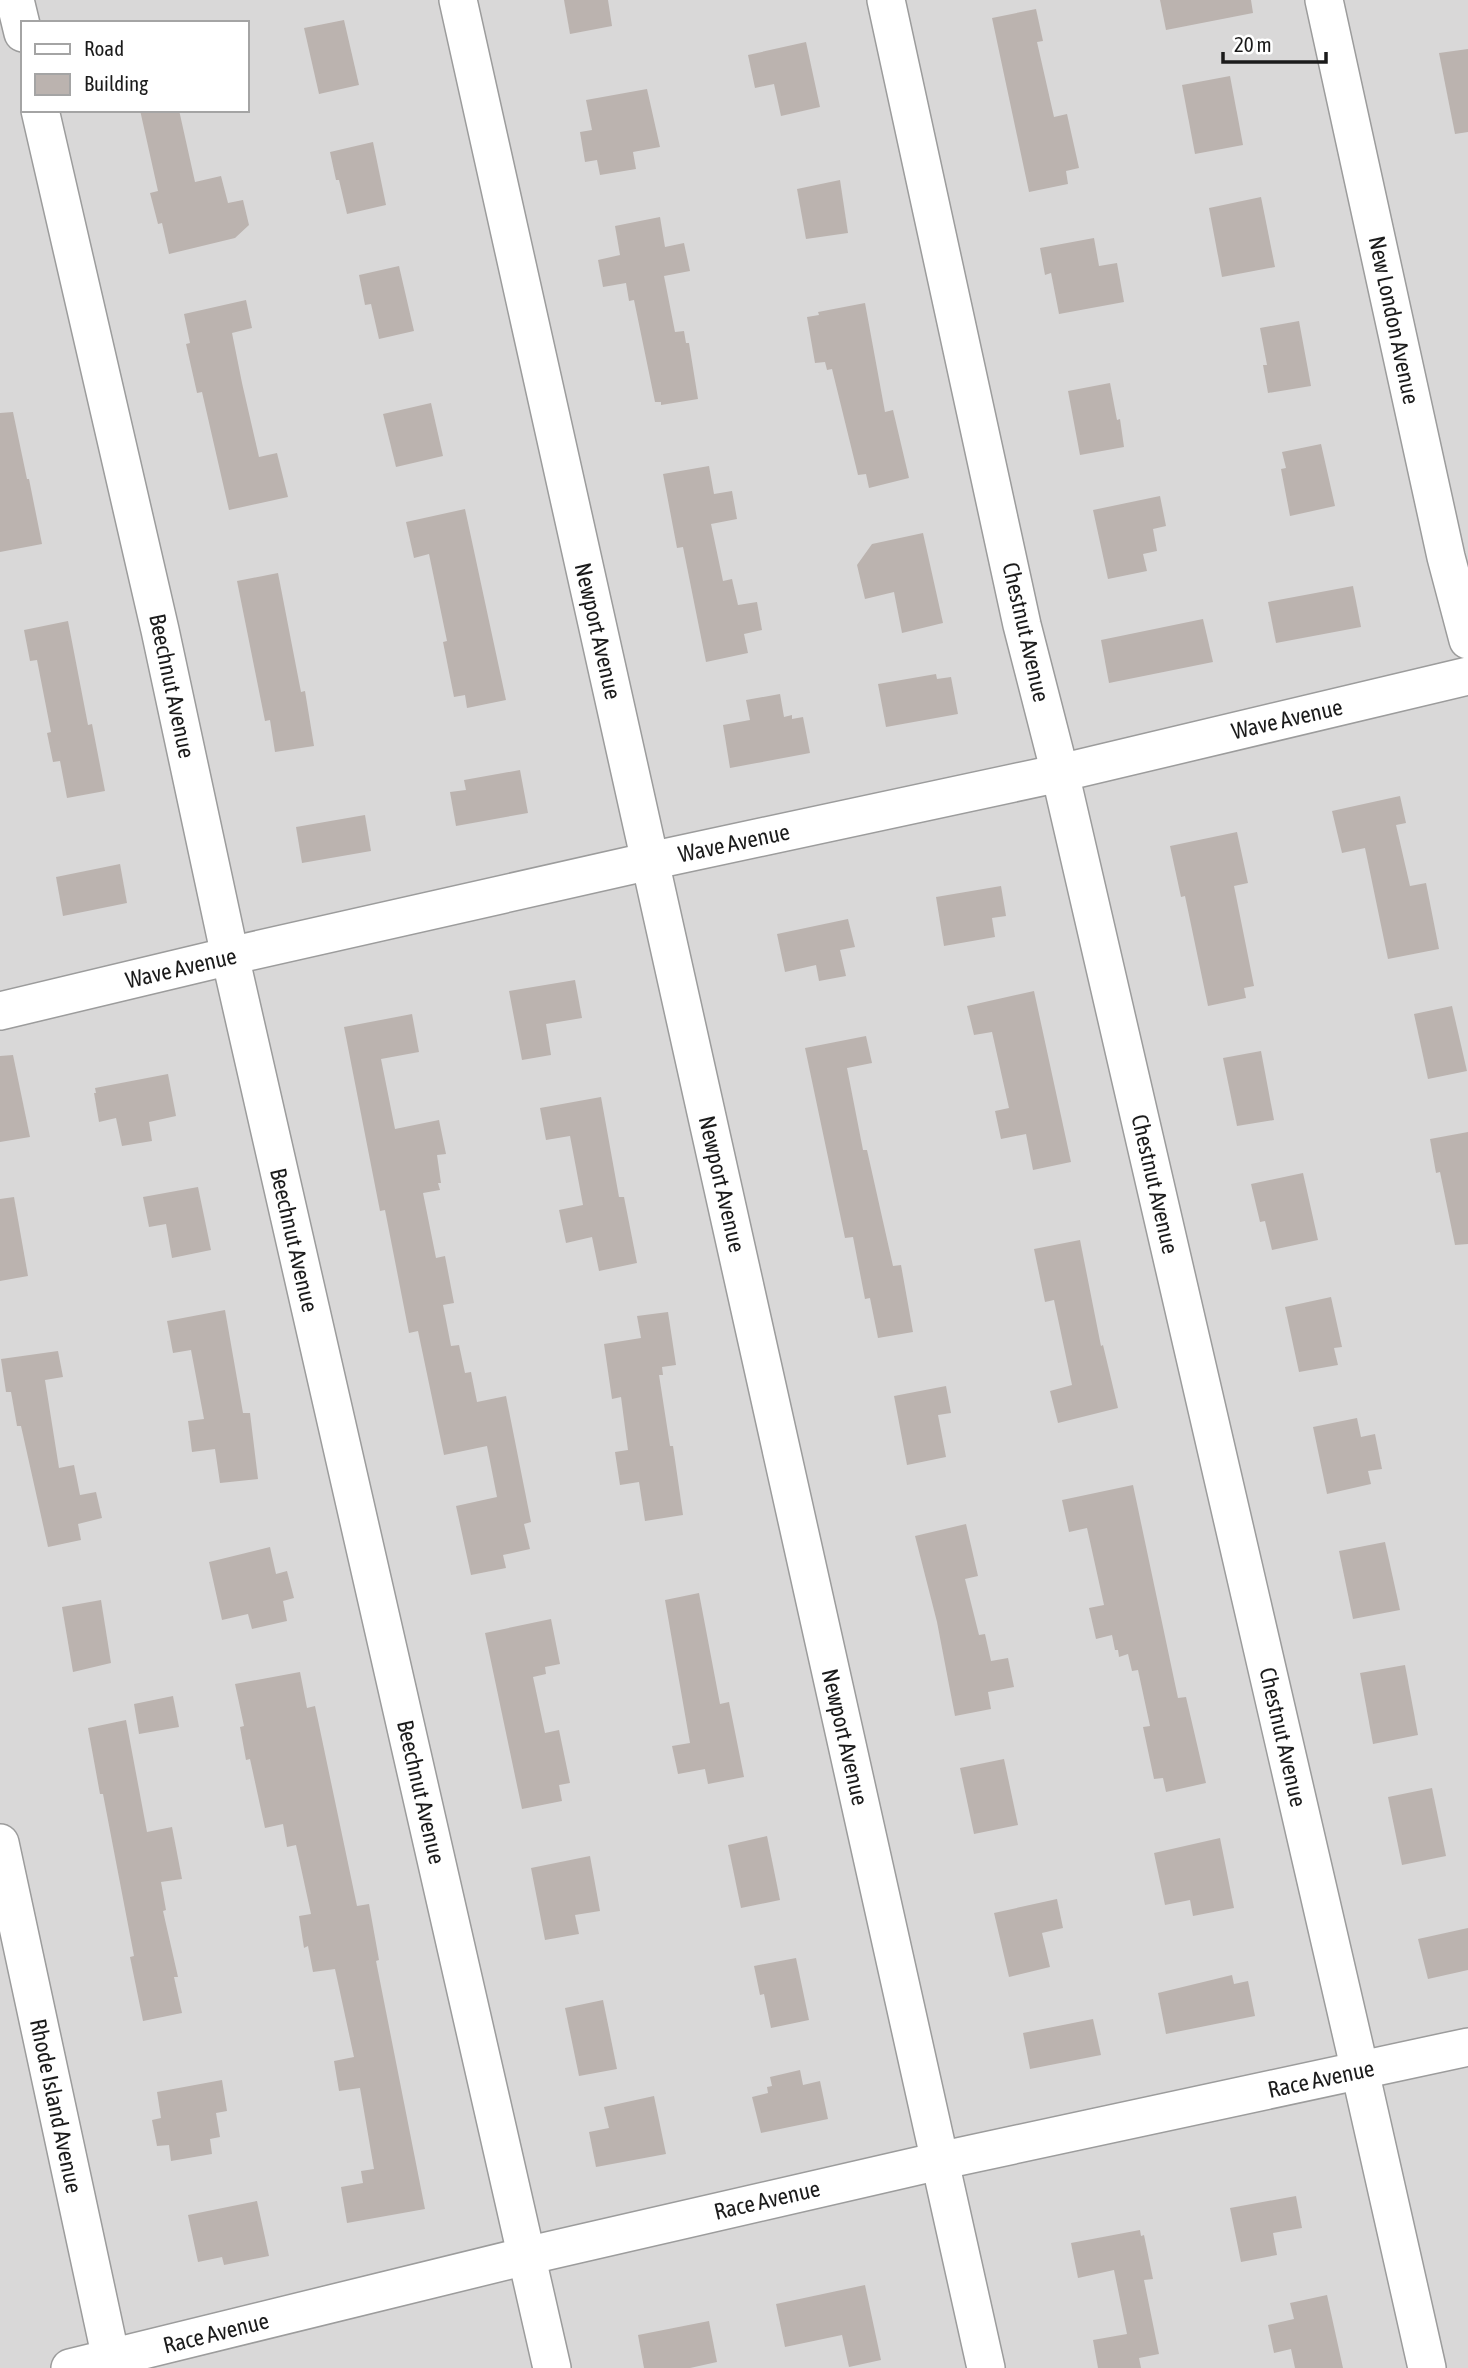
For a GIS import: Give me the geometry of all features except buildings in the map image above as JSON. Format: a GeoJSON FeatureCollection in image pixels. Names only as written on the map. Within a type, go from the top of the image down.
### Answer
{"type":"FeatureCollection","features":[{"type":"Feature","properties":{"kind":"street"},"geometry":{"type":"LineString","coordinates":[[15,0],[21,25]]}},
{"type":"Feature","properties":{"kind":"street","name":"Newport Avenue"},"geometry":{"type":"LineString","coordinates":[[457,0],[986,2368]]}},
{"type":"Feature","properties":{"kind":"street","name":"Chestnut Avenue"},"geometry":{"type":"LineString","coordinates":[[886,0],[1023,625],[1060,773],[1427,2368]]}},
{"type":"Feature","properties":{"kind":"street","name":"New London Avenue"},"geometry":{"type":"LineString","coordinates":[[1324,0],[1446,557],[1468,640]]}},
{"type":"Feature","properties":{"kind":"street","name":"Beechnut Avenue"},"geometry":{"type":"LineString","coordinates":[[40,112],[552,2368]]}},
{"type":"Feature","properties":{"kind":"street","name":"Wave Avenue"},"geometry":{"type":"LineString","coordinates":[[0,1011],[650,861],[1060,773],[1468,676]]}},
{"type":"Feature","properties":{"kind":"street","name":"Rhode Island Avenue"},"geometry":{"type":"LineString","coordinates":[[0,1843],[112,2363]]}},
{"type":"Feature","properties":{"kind":"street","name":"Race Avenue"},"geometry":{"type":"LineString","coordinates":[[70,2368],[112,2363],[526,2256],[939,2161],[1468,2046]]}},
{"type":"Feature","properties":{"kind":"shaded area"},"geometry":{"type":"Polygon","coordinates":[[[0,0],[1468,0],[1468,2368],[0,2368],[0,0]]]}}]}
